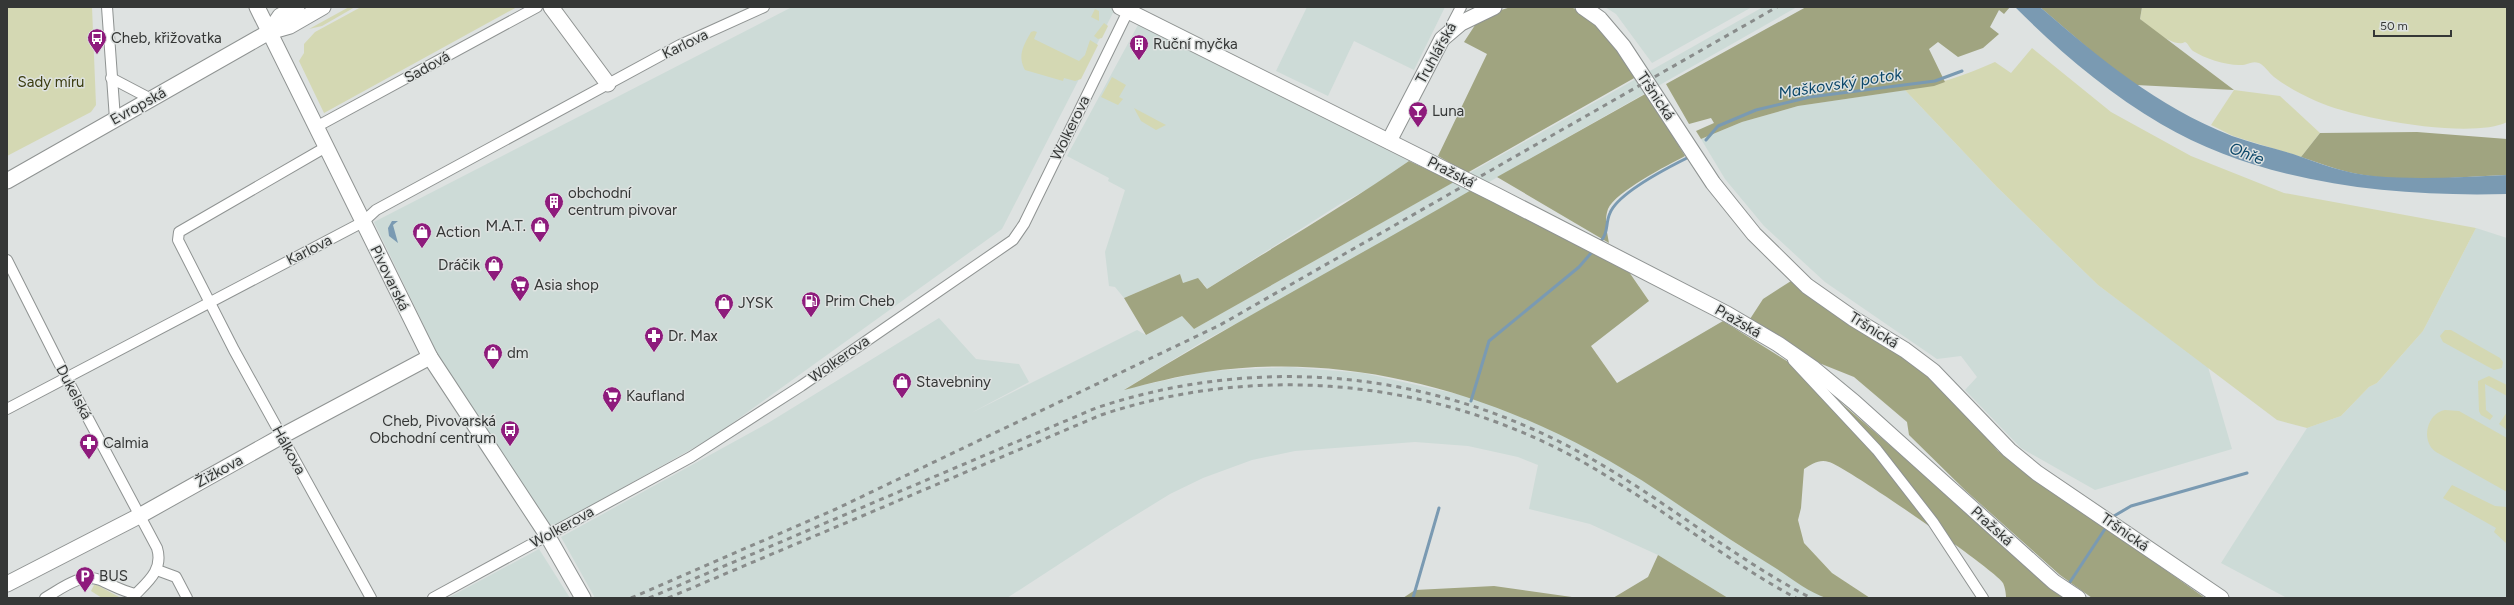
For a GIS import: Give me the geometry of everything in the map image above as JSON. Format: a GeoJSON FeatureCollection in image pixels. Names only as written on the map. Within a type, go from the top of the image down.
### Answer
{"type":"FeatureCollection","features":[{"type":"Feature","properties":{"kind":"street"},"geometry":{"type":"LineString","coordinates":[[107,7],[114,119]]}},
{"type":"Feature","properties":{"kind":"street","name":"Pivovarská"},"geometry":{"type":"LineString","coordinates":[[257,7],[430,357],[547,535],[583,598]]}},
{"type":"Feature","properties":{"kind":"street","name":"Evropská"},"geometry":{"type":"LineString","coordinates":[[269,32],[280,16],[298,7]]}},
{"type":"Feature","properties":{"kind":"street","name":"Evropská"},"geometry":{"type":"LineString","coordinates":[[7,180],[269,32],[290,26],[323,7]]}},
{"type":"Feature","properties":{"kind":"street","name":"Sadová"},"geometry":{"type":"LineString","coordinates":[[316,127],[537,7]]}},
{"type":"Feature","properties":{"kind":"street"},"geometry":{"type":"LineString","coordinates":[[552,7],[608,84]]}},
{"type":"Feature","properties":{"kind":"street","name":"Karlova"},"geometry":{"type":"LineString","coordinates":[[7,409],[363,222],[376,210],[680,45],[764,7]]}},
{"type":"Feature","properties":{"kind":"street","name":"Truhlářská"},"geometry":{"type":"LineString","coordinates":[[1389,141],[1437,48],[1447,34],[1461,7]]}},
{"type":"Feature","properties":{"kind":"street"},"geometry":{"type":"LineString","coordinates":[[1447,34],[1494,7]]}},
{"type":"Feature","properties":{"kind":"street","name":"Tršnická"},"geometry":{"type":"LineString","coordinates":[[1583,7],[1600,19],[1623,46],[1713,184],[1733,210],[1797,276],[1823,297],[1905,350],[1933,372],[2009,450],[2037,473],[2220,598]]}},
{"type":"Feature","properties":{"kind":"street","name":"Pražská"},"geometry":{"type":"LineString","coordinates":[[1126,8],[1727,314],[1778,344],[1814,369],[1854,402],[2054,582],[2078,598]]}},
{"type":"Feature","properties":{"kind":"street","name":"Wolkerova"},"geometry":{"type":"LineString","coordinates":[[433,598],[698,453],[801,386],[1013,240],[1024,224],[1126,8]]}},
{"type":"Feature","properties":{"kind":"street"},"geometry":{"type":"LineString","coordinates":[[111,78],[151,99]]}},
{"type":"Feature","properties":{"kind":"street"},"geometry":{"type":"LineString","coordinates":[[211,301],[178,240],[179,232],[326,147]]}},
{"type":"Feature","properties":{"kind":"street","name":"Dukelská"},"geometry":{"type":"LineString","coordinates":[[7,260],[66,377],[141,515],[157,548],[160,558],[157,570]]}},
{"type":"Feature","properties":{"kind":"street","name":"Hálkova"},"geometry":{"type":"LineString","coordinates":[[211,301],[234,350],[370,598]]}},
{"type":"Feature","properties":{"kind":"street","name":"Pražská"},"geometry":{"type":"LineString","coordinates":[[1778,344],[1877,450],[1934,522],[1983,598]]}},
{"type":"Feature","properties":{"kind":"street","name":"Žižkova"},"geometry":{"type":"LineString","coordinates":[[7,584],[141,515],[282,436],[430,357]]}},
{"type":"Feature","properties":{"kind":"street"},"geometry":{"type":"LineString","coordinates":[[45,598],[86,578],[100,580],[134,597],[157,570],[176,577],[188,598]]}},
{"type":"Feature","properties":{"kind":"shaded area"},"geometry":{"type":"Polygon","coordinates":[[[792,7],[1116,7],[1002,229],[713,437],[551,528],[438,355],[374,222],[792,7]]]}},
{"type":"Feature","properties":{"kind":"shaded area"},"geometry":{"type":"Polygon","coordinates":[[[1307,7],[1445,7],[1414,70],[1354,41],[1328,96],[1276,71],[1307,7]]]}},
{"type":"Feature","properties":{"kind":"shaded area"},"geometry":{"type":"Polygon","coordinates":[[[1605,7],[1752,7],[1652,63],[1616,14],[1605,7]]]}},
{"type":"Feature","properties":{"kind":"shaded area"},"geometry":{"type":"Polygon","coordinates":[[[1763,7],[1797,7],[1313,282],[1202,342],[1125,389],[1208,371],[1289,367],[1363,373],[1466,396],[1516,414],[1585,445],[1644,481],[1740,546],[1827,598],[1728,598],[1658,555],[1590,524],[1529,509],[1538,465],[1518,457],[1468,446],[1415,442],[1295,451],[1252,460],[1203,478],[1170,494],[1007,598],[595,598],[561,537],[768,423],[939,318],[976,359],[1019,364],[1029,382],[971,413],[1137,330],[1146,335],[1182,316],[1194,329],[1763,7]]]}},
{"type":"Feature","properties":{"kind":"shaded area"},"geometry":{"type":"Polygon","coordinates":[[[1138,25],[1409,161],[1368,189],[1340,204],[1207,289],[1204,284],[1183,283],[1180,274],[1124,298],[1115,287],[1109,286],[1105,252],[1125,190],[1108,181],[1109,178],[1067,156],[1138,25]]]}},
{"type":"Feature","properties":{"kind":"shaded area"},"geometry":{"type":"Polygon","coordinates":[[[1905,90],[1996,186],[2098,285],[2208,367],[2232,449],[2095,490],[2021,448],[1965,390],[1977,377],[1961,356],[1937,359],[1825,282],[1764,226],[1725,179],[1701,139],[1742,122],[1798,106],[1905,90]]]}},
{"type":"Feature","properties":{"kind":"shaded area"},"geometry":{"type":"Polygon","coordinates":[[[2476,228],[2507,238],[2507,598],[2287,598],[2221,563],[2307,428],[2341,416],[2369,387],[2377,383],[2423,331],[2476,228]]]}},
{"type":"Feature","properties":{"kind":"shaded area"},"geometry":{"type":"Polygon","coordinates":[[[539,549],[570,598],[448,598],[539,549]]]}},
{"type":"Feature","properties":{"kind":"green space","name":"Sady míru"},"geometry":{"type":"Polygon","coordinates":[[[7,7],[92,7],[96,105],[91,112],[7,156],[7,7]]]}},
{"type":"Feature","properties":{"kind":"green space"},"geometry":{"type":"Polygon","coordinates":[[[349,7],[355,7],[322,26],[309,29],[349,7]]]}},
{"type":"Feature","properties":{"kind":"green space"},"geometry":{"type":"Polygon","coordinates":[[[361,7],[517,7],[324,113],[299,61],[304,53],[304,44],[315,32],[361,7]]]}},
{"type":"Feature","properties":{"kind":"green space"},"geometry":{"type":"Polygon","coordinates":[[[1511,7],[1571,7],[1582,13],[1601,28],[1609,37],[1636,77],[1467,173],[1438,156],[1487,54],[1464,42],[1481,16],[1511,7]]]}},
{"type":"Feature","properties":{"kind":"green space"},"geometry":{"type":"Polygon","coordinates":[[[1806,7],[2010,7],[2004,14],[1999,10],[1990,27],[1999,34],[1983,48],[1958,57],[1938,42],[1929,49],[1945,82],[1934,86],[1798,106],[1742,122],[1701,139],[1696,131],[1714,123],[1711,118],[1689,124],[1666,84],[1806,7]]]}},
{"type":"Feature","properties":{"kind":"green space"},"geometry":{"type":"Polygon","coordinates":[[[2040,7],[2142,7],[2140,19],[2234,90],[2136,85],[2110,67],[2040,7]]]}},
{"type":"Feature","properties":{"kind":"green space"},"geometry":{"type":"Polygon","coordinates":[[[2142,7],[2507,7],[2507,122],[2490,127],[2467,129],[2441,128],[2383,120],[2333,108],[2311,99],[2289,87],[2274,77],[2263,65],[2259,63],[2254,62],[2242,65],[2233,65],[2209,59],[2192,50],[2185,42],[2180,43],[2168,40],[2140,19],[2142,7]]]}},
{"type":"Feature","properties":{"kind":"green space"},"geometry":{"type":"Polygon","coordinates":[[[1095,9],[1099,11],[1099,21],[1091,17],[1095,9]]]}},
{"type":"Feature","properties":{"kind":"green space"},"geometry":{"type":"Polygon","coordinates":[[[1104,23],[1108,26],[1102,38],[1098,39],[1094,36],[1104,23]]]}},
{"type":"Feature","properties":{"kind":"green space"},"geometry":{"type":"Polygon","coordinates":[[[1031,32],[1037,32],[1034,39],[1079,61],[1085,55],[1090,40],[1098,45],[1081,79],[1075,81],[1064,78],[1063,81],[1025,70],[1022,60],[1022,50],[1031,32]]]}},
{"type":"Feature","properties":{"kind":"green space"},"geometry":{"type":"Polygon","coordinates":[[[2032,48],[2111,112],[2191,156],[2284,193],[2476,228],[2423,331],[2377,383],[2369,387],[2341,416],[2307,428],[2277,420],[2098,285],[1996,186],[1905,90],[1951,79],[1995,62],[2011,73],[2032,48]]]}},
{"type":"Feature","properties":{"kind":"green space"},"geometry":{"type":"Polygon","coordinates":[[[1112,77],[1126,85],[1119,97],[1123,99],[1118,105],[1101,97],[1112,77]]]}},
{"type":"Feature","properties":{"kind":"green space"},"geometry":{"type":"Polygon","coordinates":[[[2234,90],[2280,96],[2320,133],[2301,157],[2233,136],[2211,125],[2234,90]]]}},
{"type":"Feature","properties":{"kind":"green space"},"geometry":{"type":"Polygon","coordinates":[[[1647,93],[1685,156],[1631,187],[1613,202],[1608,209],[1606,217],[1609,243],[1497,177],[1647,93]]]}},
{"type":"Feature","properties":{"kind":"green space"},"geometry":{"type":"Polygon","coordinates":[[[1134,108],[1166,125],[1156,130],[1141,121],[1134,108]]]}},
{"type":"Feature","properties":{"kind":"green space"},"geometry":{"type":"Polygon","coordinates":[[[2417,132],[2507,139],[2507,175],[2427,179],[2387,178],[2348,172],[2301,157],[2320,133],[2417,132]]]}},
{"type":"Feature","properties":{"kind":"green space"},"geometry":{"type":"Polygon","coordinates":[[[1409,161],[1454,182],[1194,329],[1182,316],[1146,335],[1124,298],[1180,274],[1183,283],[1198,278],[1207,289],[1334,210],[1409,161]]]}},
{"type":"Feature","properties":{"kind":"green space"},"geometry":{"type":"Polygon","coordinates":[[[1473,189],[1629,272],[1649,301],[1591,346],[1617,383],[1723,321],[1809,375],[2066,598],[2006,598],[2003,583],[1950,540],[1862,481],[1841,468],[1825,461],[1813,464],[1804,469],[1801,508],[1798,520],[1804,543],[1832,573],[1870,598],[1826,598],[1813,592],[1608,460],[1555,432],[1500,409],[1443,390],[1385,376],[1326,368],[1266,367],[1206,372],[1124,390],[1210,339],[1473,189]]]}},
{"type":"Feature","properties":{"kind":"green space"},"geometry":{"type":"Polygon","coordinates":[[[1791,281],[1919,367],[1952,396],[1998,451],[2205,598],[2092,598],[2060,575],[1966,491],[1909,435],[1907,422],[1854,377],[1819,363],[1750,319],[1763,299],[1791,281]]]}},
{"type":"Feature","properties":{"kind":"green space"},"geometry":{"type":"Polygon","coordinates":[[[2445,330],[2451,330],[2500,358],[2503,362],[2502,368],[2494,370],[2443,342],[2440,336],[2445,330]]]}},
{"type":"Feature","properties":{"kind":"green space"},"geometry":{"type":"Polygon","coordinates":[[[2489,376],[2507,385],[2507,396],[2485,384],[2486,410],[2493,416],[2490,420],[2481,415],[2479,411],[2478,381],[2489,376]]]}},
{"type":"Feature","properties":{"kind":"green space"},"geometry":{"type":"Polygon","coordinates":[[[2445,410],[2459,411],[2507,438],[2507,492],[2436,452],[2431,447],[2427,435],[2430,422],[2439,412],[2445,410]]]}},
{"type":"Feature","properties":{"kind":"green space"},"geometry":{"type":"Polygon","coordinates":[[[2507,412],[2507,430],[2499,424],[2507,412]]]}},
{"type":"Feature","properties":{"kind":"green space"},"geometry":{"type":"Polygon","coordinates":[[[2452,485],[2495,506],[2507,507],[2507,544],[2494,532],[2496,528],[2443,498],[2452,485]]]}},
{"type":"Feature","properties":{"kind":"green space"},"geometry":{"type":"Polygon","coordinates":[[[1658,555],[1728,598],[1613,598],[1648,577],[1658,555]]]}},
{"type":"Feature","properties":{"kind":"green space"},"geometry":{"type":"Polygon","coordinates":[[[94,585],[97,585],[121,598],[102,598],[91,591],[94,585]]]}},
{"type":"Feature","properties":{"kind":"green space"},"geometry":{"type":"Polygon","coordinates":[[[1494,586],[1579,598],[1403,598],[1415,590],[1494,586]]]}},
{"type":"Feature","properties":{"kind":"water","name":"Ohře"},"geometry":{"type":"Polygon","coordinates":[[[2015,7],[2040,7],[2130,80],[2178,110],[2204,124],[2232,136],[2293,154],[2333,168],[2364,175],[2424,178],[2507,175],[2507,194],[2419,193],[2374,189],[2329,183],[2242,161],[2200,144],[2141,112],[2103,85],[2066,55],[2015,7]]]}},
{"type":"Feature","properties":{"kind":"water"},"geometry":{"type":"Polygon","coordinates":[[[392,221],[398,221],[393,225],[398,243],[389,236],[388,228],[392,221]]]}},
{"type":"Feature","properties":{"kind":"waterway","name":"Maškovský potok"},"geometry":{"type":"LineString","coordinates":[[1706,140],[1718,126],[1756,110],[1810,97],[1935,81],[1962,71]]}},
{"type":"Feature","properties":{"kind":"waterway","name":"Maškovský potok"},"geometry":{"type":"LineString","coordinates":[[1601,241],[1606,231],[1610,213],[1623,197],[1644,182],[1687,158]]}},
{"type":"Feature","properties":{"kind":"waterway","name":"Maškovský potok"},"geometry":{"type":"LineString","coordinates":[[1471,401],[1489,341],[1579,267],[1592,252]]}},
{"type":"Feature","properties":{"kind":"waterway"},"geometry":{"type":"LineString","coordinates":[[2114,516],[2131,506],[2247,473]]}},
{"type":"Feature","properties":{"kind":"waterway","name":"Maškovský potok"},"geometry":{"type":"LineString","coordinates":[[1413,598],[1439,508]]}},
{"type":"Feature","properties":{"kind":"waterway"},"geometry":{"type":"LineString","coordinates":[[2070,582],[2105,529]]}},
{"type":"Feature","properties":{"kind":"railway"},"geometry":{"type":"LineString","coordinates":[[631,598],[836,509],[1220,325],[1777,7]]}},
{"type":"Feature","properties":{"kind":"railway"},"geometry":{"type":"LineString","coordinates":[[649,598],[1096,408],[1157,391],[1219,381],[1281,377],[1343,379],[1404,388],[1464,403],[1523,425],[1581,453],[1610,470],[1752,564],[1811,598]]}},
{"type":"Feature","properties":{"kind":"railway"},"geometry":{"type":"LineString","coordinates":[[668,598],[1101,415],[1164,398],[1229,388],[1294,385],[1359,389],[1424,400],[1486,419],[1547,443],[1605,475],[1723,554],[1796,598]]}},
{"type":"Feature","properties":{"kind":"place","name":"Cheb, křižovatka"},"geometry":{"type":"Point","coordinates":[97,55]}},
{"type":"Feature","properties":{"kind":"place","name":"Ruční myčka"},"geometry":{"type":"Point","coordinates":[1139,61]}},
{"type":"Feature","properties":{"kind":"place","name":"Luna"},"geometry":{"type":"Point","coordinates":[1418,128]}},
{"type":"Feature","properties":{"kind":"place","name":"obchodní centrum pivovar"},"geometry":{"type":"Point","coordinates":[554,219]}},
{"type":"Feature","properties":{"kind":"place","name":"M.A.T."},"geometry":{"type":"Point","coordinates":[540,243]}},
{"type":"Feature","properties":{"kind":"place","name":"Action"},"geometry":{"type":"Point","coordinates":[422,249]}},
{"type":"Feature","properties":{"kind":"place","name":"Dráčik"},"geometry":{"type":"Point","coordinates":[494,282]}},
{"type":"Feature","properties":{"kind":"place","name":"Asia shop"},"geometry":{"type":"Point","coordinates":[520,302]}},
{"type":"Feature","properties":{"kind":"place","name":"Prim Cheb"},"geometry":{"type":"Point","coordinates":[811,318]}},
{"type":"Feature","properties":{"kind":"place","name":"JYSK"},"geometry":{"type":"Point","coordinates":[724,320]}},
{"type":"Feature","properties":{"kind":"place","name":"Dr. Max"},"geometry":{"type":"Point","coordinates":[654,353]}},
{"type":"Feature","properties":{"kind":"place","name":"dm"},"geometry":{"type":"Point","coordinates":[493,370]}},
{"type":"Feature","properties":{"kind":"place","name":"Stavebniny"},"geometry":{"type":"Point","coordinates":[902,399]}},
{"type":"Feature","properties":{"kind":"place","name":"Kaufland"},"geometry":{"type":"Point","coordinates":[612,413]}},
{"type":"Feature","properties":{"kind":"place","name":"Cheb, Pivovarská Obchodní centrum"},"geometry":{"type":"Point","coordinates":[510,447]}},
{"type":"Feature","properties":{"kind":"place","name":"Calmia"},"geometry":{"type":"Point","coordinates":[89,460]}},
{"type":"Feature","properties":{"kind":"place","name":"BUS"},"geometry":{"type":"Point","coordinates":[85,593]}}]}
